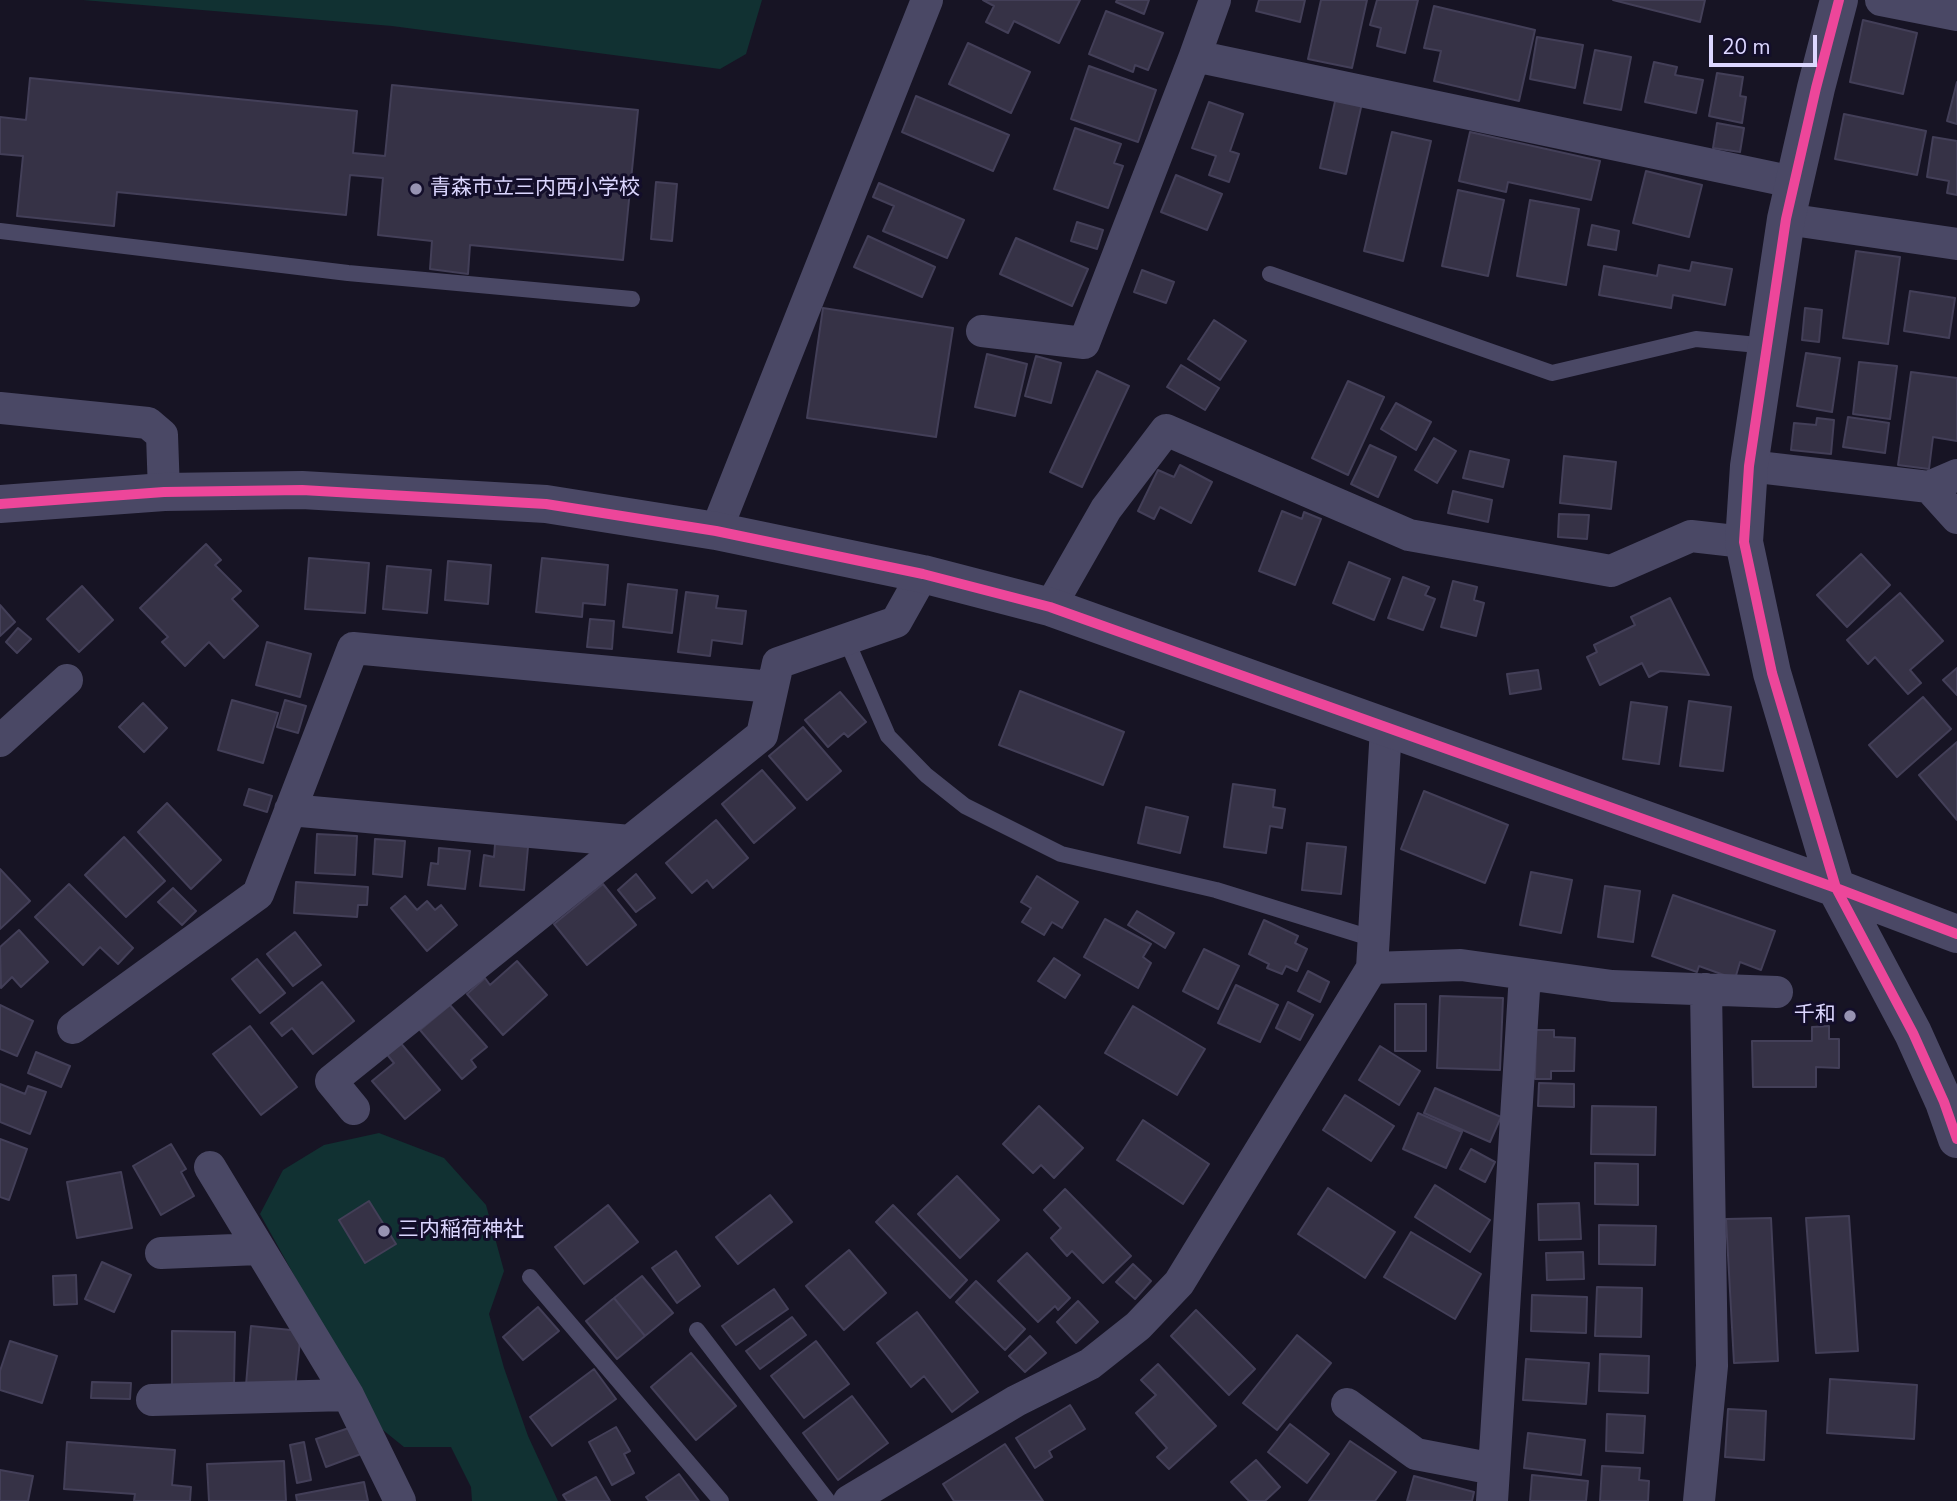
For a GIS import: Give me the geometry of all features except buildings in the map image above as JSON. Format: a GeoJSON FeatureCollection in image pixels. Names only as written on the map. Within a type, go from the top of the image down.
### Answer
{"type":"FeatureCollection","features":[{"type":"Feature","properties":{"kind":"street"},"geometry":{"type":"LineString","coordinates":[[716,531],[927,0]]}},
{"type":"Feature","properties":{"kind":"street"},"geometry":{"type":"LineString","coordinates":[[982,331],[1084,343],[1215,0]]}},
{"type":"Feature","properties":{"kind":"street"},"geometry":{"type":"LineString","coordinates":[[1839,0],[1793,181],[1786,219],[1749,467],[1744,542],[1772,673],[1836,888],[1913,1033],[1944,1102],[1957,1139]]}},
{"type":"Feature","properties":{"kind":"street"},"geometry":{"type":"LineString","coordinates":[[1881,0],[1957,15]]}},
{"type":"Feature","properties":{"kind":"street"},"geometry":{"type":"LineString","coordinates":[[1195,56],[1793,181]]}},
{"type":"Feature","properties":{"kind":"street"},"geometry":{"type":"LineString","coordinates":[[1786,219],[1957,244]]}},
{"type":"Feature","properties":{"kind":"street"},"geometry":{"type":"LineString","coordinates":[[0,408],[148,423],[162,435],[164,492]]}},
{"type":"Feature","properties":{"kind":"street"},"geometry":{"type":"LineString","coordinates":[[1050,607],[1106,509],[1166,430],[1409,535],[1611,571],[1691,536],[1744,542]]}},
{"type":"Feature","properties":{"kind":"street"},"geometry":{"type":"LineString","coordinates":[[1749,467],[1943,481],[1957,518]]}},
{"type":"Feature","properties":{"kind":"street"},"geometry":{"type":"LineString","coordinates":[[0,504],[164,492],[302,490],[546,504],[716,531],[923,574],[1050,607],[1836,888],[1957,934]]}},
{"type":"Feature","properties":{"kind":"street"},"geometry":{"type":"LineString","coordinates":[[354,1109],[331,1081],[762,735],[778,663],[896,622],[923,574]]}},
{"type":"Feature","properties":{"kind":"street"},"geometry":{"type":"LineString","coordinates":[[73,1028],[258,894],[353,648],[772,687]]}},
{"type":"Feature","properties":{"kind":"street"},"geometry":{"type":"LineString","coordinates":[[0,741],[67,680]]}},
{"type":"Feature","properties":{"kind":"street"},"geometry":{"type":"LineString","coordinates":[[849,1501],[1016,1401],[1090,1364],[1138,1326],[1179,1283],[1373,953],[1386,728]]}},
{"type":"Feature","properties":{"kind":"street"},"geometry":{"type":"LineString","coordinates":[[290,810],[630,841]]}},
{"type":"Feature","properties":{"kind":"street"},"geometry":{"type":"LineString","coordinates":[[1373,953],[1612,986],[1777,992]]}},
{"type":"Feature","properties":{"kind":"street"},"geometry":{"type":"LineString","coordinates":[[1492,1501],[1525,974]]}},
{"type":"Feature","properties":{"kind":"street"},"geometry":{"type":"LineString","coordinates":[[1699,1501],[1712,1366],[1706,989]]}},
{"type":"Feature","properties":{"kind":"street"},"geometry":{"type":"LineString","coordinates":[[210,1167],[348,1395],[400,1501]]}},
{"type":"Feature","properties":{"kind":"street"},"geometry":{"type":"LineString","coordinates":[[161,1254],[259,1249]]}},
{"type":"Feature","properties":{"kind":"street"},"geometry":{"type":"LineString","coordinates":[[152,1400],[348,1395]]}},
{"type":"Feature","properties":{"kind":"street"},"geometry":{"type":"LineString","coordinates":[[1347,1404],[1416,1454],[1493,1469]]}},
{"type":"Feature","properties":{"kind":"lane"},"geometry":{"type":"LineString","coordinates":[[0,231],[348,273],[632,299]]}},
{"type":"Feature","properties":{"kind":"lane"},"geometry":{"type":"LineString","coordinates":[[1270,274],[1552,373],[1696,339],[1768,346]]}},
{"type":"Feature","properties":{"kind":"lane"},"geometry":{"type":"LineString","coordinates":[[846,639],[888,736],[926,775],[965,806],[1062,854],[1216,890],[1373,953]]}},
{"type":"Feature","properties":{"kind":"lane"},"geometry":{"type":"LineString","coordinates":[[530,1277],[721,1501]]}},
{"type":"Feature","properties":{"kind":"lane"},"geometry":{"type":"LineString","coordinates":[[696,1330],[828,1501]]}},
{"type":"Feature","properties":{"kind":"green space"},"geometry":{"type":"Polygon","coordinates":[[[83,0],[762,0],[746,54],[720,69],[392,26],[83,0]]]}},
{"type":"Feature","properties":{"kind":"green space"},"geometry":{"type":"Polygon","coordinates":[[[379,1133],[444,1158],[486,1205],[504,1271],[489,1314],[504,1368],[528,1436],[558,1501],[472,1501],[471,1487],[451,1447],[404,1447],[378,1426],[260,1214],[283,1170],[324,1145],[379,1133]]]}},
{"type":"Feature","properties":{"kind":"cycle path"},"geometry":{"type":"LineString","coordinates":[[1839,0],[1786,219],[1749,466],[1744,542],[1772,673],[1836,888],[1913,1033],[1944,1102],[1957,1139]]}},
{"type":"Feature","properties":{"kind":"cycle path"},"geometry":{"type":"LineString","coordinates":[[0,504],[164,492],[302,490],[546,504],[716,531],[923,574],[1050,607],[1836,888],[1957,934]]}},
{"type":"Feature","properties":{"kind":"place","name":"青森市立三内西小学校"},"geometry":{"type":"Point","coordinates":[416,189]}},
{"type":"Feature","properties":{"kind":"place","name":"千和"},"geometry":{"type":"Point","coordinates":[1850,1016]}},
{"type":"Feature","properties":{"kind":"place","name":"三内稲荷神社"},"geometry":{"type":"Point","coordinates":[384,1231]}}]}
